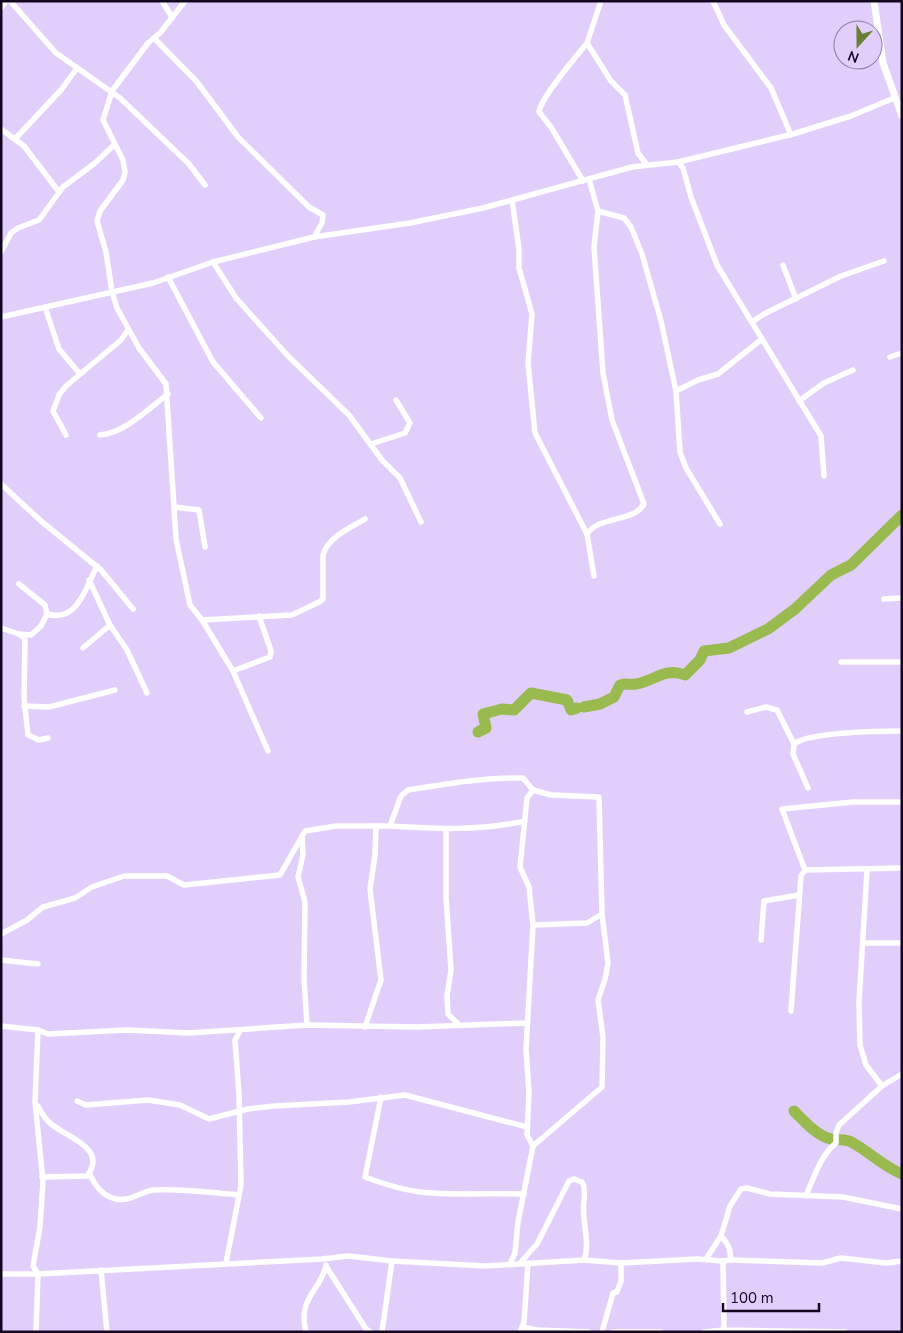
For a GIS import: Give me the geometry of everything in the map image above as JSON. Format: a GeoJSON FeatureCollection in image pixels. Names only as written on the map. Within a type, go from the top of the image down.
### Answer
{"type":"FeatureCollection","features":[{"type":"Feature","properties":{"kind":"street"},"geometry":{"type":"LineString","coordinates":[[1,8],[6,1]]}},
{"type":"Feature","properties":{"kind":"street"},"geometry":{"type":"LineString","coordinates":[[10,1],[56,53],[112,91],[189,164],[205,185]]}},
{"type":"Feature","properties":{"kind":"street"},"geometry":{"type":"LineString","coordinates":[[162,1],[172,17]]}},
{"type":"Feature","properties":{"kind":"street"},"geometry":{"type":"LineString","coordinates":[[185,1],[112,91],[103,120],[123,160],[123,180],[100,211],[97,221],[106,252],[112,292],[128,330],[166,384],[176,539],[183,581],[190,605],[202,620],[233,671],[268,751]]}},
{"type":"Feature","properties":{"kind":"street"},"geometry":{"type":"LineString","coordinates":[[587,534],[598,524],[634,513],[641,509],[644,504],[612,420],[602,364],[594,247],[598,211],[586,180],[539,112],[541,105],[557,81],[587,43],[601,1]]}},
{"type":"Feature","properties":{"kind":"street"},"geometry":{"type":"LineString","coordinates":[[712,1],[724,25],[771,88],[791,134]]}},
{"type":"Feature","properties":{"kind":"street"},"geometry":{"type":"LineString","coordinates":[[874,1],[882,63],[902,116]]}},
{"type":"Feature","properties":{"kind":"street"},"geometry":{"type":"LineString","coordinates":[[154,38],[198,82],[238,137],[309,207],[323,215],[322,223],[314,237]]}},
{"type":"Feature","properties":{"kind":"street"},"geometry":{"type":"LineString","coordinates":[[587,43],[611,81],[625,95],[638,153],[647,164]]}},
{"type":"Feature","properties":{"kind":"street"},"geometry":{"type":"LineString","coordinates":[[15,139],[61,90],[77,68]]}},
{"type":"Feature","properties":{"kind":"street"},"geometry":{"type":"LineString","coordinates":[[1,317],[112,292],[168,277],[213,262],[314,237],[410,223],[512,200],[647,164],[678,162],[791,134],[851,116],[894,98]]}},
{"type":"Feature","properties":{"kind":"street"},"geometry":{"type":"LineString","coordinates":[[1,129],[15,139],[38,162],[59,192]]}},
{"type":"Feature","properties":{"kind":"street"},"geometry":{"type":"LineString","coordinates":[[1,252],[11,233],[18,228],[39,220],[59,192],[114,145]]}},
{"type":"Feature","properties":{"kind":"street"},"geometry":{"type":"LineString","coordinates":[[678,162],[683,168],[690,197],[718,265],[821,436],[824,476]]}},
{"type":"Feature","properties":{"kind":"street"},"geometry":{"type":"LineString","coordinates":[[512,200],[519,249],[519,268],[532,314],[528,363],[535,433],[587,534],[594,576]]}},
{"type":"Feature","properties":{"kind":"street"},"geometry":{"type":"LineString","coordinates":[[598,211],[624,218],[631,227],[648,270],[676,391],[680,452],[686,468],[720,524]]}},
{"type":"Feature","properties":{"kind":"street"},"geometry":{"type":"LineString","coordinates":[[752,322],[764,314],[841,276],[884,261]]}},
{"type":"Feature","properties":{"kind":"street"},"geometry":{"type":"LineString","coordinates":[[213,262],[236,298],[283,351],[350,416],[400,478],[421,522]]}},
{"type":"Feature","properties":{"kind":"street"},"geometry":{"type":"LineString","coordinates":[[783,265],[796,299]]}},
{"type":"Feature","properties":{"kind":"street"},"geometry":{"type":"LineString","coordinates":[[168,277],[213,362],[261,418]]}},
{"type":"Feature","properties":{"kind":"street"},"geometry":{"type":"LineString","coordinates":[[45,307],[60,349],[80,374]]}},
{"type":"Feature","properties":{"kind":"street"},"geometry":{"type":"LineString","coordinates":[[66,435],[53,411],[59,395],[80,374],[102,358],[128,330]]}},
{"type":"Feature","properties":{"kind":"street"},"geometry":{"type":"LineString","coordinates":[[676,391],[698,380],[718,374],[762,339]]}},
{"type":"Feature","properties":{"kind":"street"},"geometry":{"type":"LineString","coordinates":[[890,357],[902,353]]}},
{"type":"Feature","properties":{"kind":"street"},"geometry":{"type":"LineString","coordinates":[[800,402],[824,383],[853,370]]}},
{"type":"Feature","properties":{"kind":"street"},"geometry":{"type":"LineString","coordinates":[[100,435],[108,434],[135,420],[168,394]]}},
{"type":"Feature","properties":{"kind":"street"},"geometry":{"type":"LineString","coordinates":[[371,444],[406,433],[409,429],[410,423],[396,400]]}},
{"type":"Feature","properties":{"kind":"street"},"geometry":{"type":"LineString","coordinates":[[1,484],[41,521],[97,566],[133,609]]}},
{"type":"Feature","properties":{"kind":"street"},"geometry":{"type":"LineString","coordinates":[[174,507],[199,510],[205,547]]}},
{"type":"Feature","properties":{"kind":"street"},"geometry":{"type":"LineString","coordinates":[[202,620],[292,615],[323,599],[323,554],[325,548],[336,537],[365,519]]}},
{"type":"Feature","properties":{"kind":"street"},"geometry":{"type":"LineString","coordinates":[[47,614],[56,617],[76,606],[86,594],[97,566]]}},
{"type":"Feature","properties":{"kind":"street"},"geometry":{"type":"LineString","coordinates":[[90,580],[110,625],[127,650],[148,693]]}},
{"type":"Feature","properties":{"kind":"street"},"geometry":{"type":"LineString","coordinates":[[1,628],[19,634],[31,634],[41,626],[47,614],[45,605],[19,584]]}},
{"type":"Feature","properties":{"kind":"street"},"geometry":{"type":"LineString","coordinates":[[884,599],[902,598]]}},
{"type":"Feature","properties":{"kind":"street"},"geometry":{"type":"LineString","coordinates":[[233,671],[270,657],[271,651],[259,616]]}},
{"type":"Feature","properties":{"kind":"street"},"geometry":{"type":"LineString","coordinates":[[84,648],[110,625]]}},
{"type":"Feature","properties":{"kind":"street"},"geometry":{"type":"LineString","coordinates":[[19,634],[25,639],[26,646],[24,706],[28,735],[39,740],[48,738]]}},
{"type":"Feature","properties":{"kind":"street"},"geometry":{"type":"LineString","coordinates":[[841,662],[902,662]]}},
{"type":"Feature","properties":{"kind":"street"},"geometry":{"type":"LineString","coordinates":[[24,706],[49,707],[115,690]]}},
{"type":"Feature","properties":{"kind":"street"},"geometry":{"type":"LineString","coordinates":[[747,712],[766,707],[777,710],[794,744],[793,754],[808,788]]}},
{"type":"Feature","properties":{"kind":"street"},"geometry":{"type":"LineString","coordinates":[[794,744],[819,736],[902,731]]}},
{"type":"Feature","properties":{"kind":"street"},"geometry":{"type":"LineString","coordinates":[[390,826],[396,816],[400,796],[408,790],[480,778],[523,778],[533,790],[551,795],[599,797],[602,914],[608,963],[598,1000],[603,1037],[602,1087],[533,1146],[518,1222],[515,1253],[510,1264]]}},
{"type":"Feature","properties":{"kind":"street"},"geometry":{"type":"LineString","coordinates":[[533,790],[527,798],[520,867],[529,887],[532,925],[526,1049],[529,1092],[527,1135],[533,1146]]}},
{"type":"Feature","properties":{"kind":"street"},"geometry":{"type":"LineString","coordinates":[[805,870],[782,809],[853,802],[902,802]]}},
{"type":"Feature","properties":{"kind":"street"},"geometry":{"type":"LineString","coordinates":[[1,934],[27,920],[44,907],[74,898],[92,887],[124,876],[137,878],[167,876],[184,885],[280,875],[305,831],[315,828],[390,826],[446,830],[500,827],[525,821]]}},
{"type":"Feature","properties":{"kind":"street"},"geometry":{"type":"LineString","coordinates":[[365,1027],[380,980],[370,889],[376,855],[376,826]]}},
{"type":"Feature","properties":{"kind":"street"},"geometry":{"type":"LineString","coordinates":[[446,830],[446,897],[451,970],[447,996],[448,1014],[459,1025]]}},
{"type":"Feature","properties":{"kind":"street"},"geometry":{"type":"LineString","coordinates":[[302,836],[302,854],[298,877],[306,902],[304,980],[307,1024]]}},
{"type":"Feature","properties":{"kind":"street"},"geometry":{"type":"LineString","coordinates":[[805,870],[902,868]]}},
{"type":"Feature","properties":{"kind":"street"},"geometry":{"type":"LineString","coordinates":[[792,1011],[798,895],[800,876],[805,870]]}},
{"type":"Feature","properties":{"kind":"street"},"geometry":{"type":"LineString","coordinates":[[867,870],[859,1002],[860,1045],[866,1065],[882,1086]]}},
{"type":"Feature","properties":{"kind":"street"},"geometry":{"type":"LineString","coordinates":[[761,940],[764,901],[798,895]]}},
{"type":"Feature","properties":{"kind":"street"},"geometry":{"type":"LineString","coordinates":[[532,925],[587,923],[602,914]]}},
{"type":"Feature","properties":{"kind":"street"},"geometry":{"type":"LineString","coordinates":[[864,943],[902,942]]}},
{"type":"Feature","properties":{"kind":"street"},"geometry":{"type":"LineString","coordinates":[[1,960],[38,964]]}},
{"type":"Feature","properties":{"kind":"street"},"geometry":{"type":"LineString","coordinates":[[440,1024],[448,1014]]}},
{"type":"Feature","properties":{"kind":"street"},"geometry":{"type":"LineString","coordinates":[[1,1026],[38,1030],[48,1034],[127,1030],[189,1033],[307,1024],[365,1027],[527,1023]]}},
{"type":"Feature","properties":{"kind":"street"},"geometry":{"type":"LineString","coordinates":[[36,1332],[38,1274],[33,1266],[40,1227],[42,1177],[35,1102],[38,1030]]}},
{"type":"Feature","properties":{"kind":"street"},"geometry":{"type":"LineString","coordinates":[[224,1030],[235,1040]]}},
{"type":"Feature","properties":{"kind":"street"},"geometry":{"type":"LineString","coordinates":[[226,1263],[241,1185],[235,1040],[240,1030]]}},
{"type":"Feature","properties":{"kind":"street"},"geometry":{"type":"LineString","coordinates":[[806,1195],[820,1162],[827,1150],[836,1143],[836,1133],[845,1118],[882,1086],[902,1074]]}},
{"type":"Feature","properties":{"kind":"street"},"geometry":{"type":"LineString","coordinates":[[77,1101],[86,1105],[148,1100],[180,1105],[209,1119],[274,1106],[349,1102],[404,1095],[527,1127]]}},
{"type":"Feature","properties":{"kind":"street"},"geometry":{"type":"LineString","coordinates":[[381,1097],[365,1177],[388,1185],[430,1193],[483,1192],[524,1194]]}},
{"type":"Feature","properties":{"kind":"street"},"geometry":{"type":"LineString","coordinates":[[35,1102],[50,1123],[79,1140],[91,1152],[92,1170],[87,1176],[42,1177]]}},
{"type":"Feature","properties":{"kind":"street"},"geometry":{"type":"LineString","coordinates":[[89,1173],[99,1189],[118,1200],[128,1200],[152,1190],[239,1195]]}},
{"type":"Feature","properties":{"kind":"street"},"geometry":{"type":"LineString","coordinates":[[520,1263],[537,1244],[569,1181],[574,1179],[582,1182],[585,1190],[582,1213],[587,1250],[584,1260]]}},
{"type":"Feature","properties":{"kind":"street"},"geometry":{"type":"LineString","coordinates":[[706,1259],[720,1236],[730,1206],[741,1189],[747,1188],[770,1194],[843,1197],[902,1209]]}},
{"type":"Feature","properties":{"kind":"street"},"geometry":{"type":"LineString","coordinates":[[720,1236],[727,1242],[731,1253],[726,1261],[724,1330]]}},
{"type":"Feature","properties":{"kind":"street"},"geometry":{"type":"LineString","coordinates":[[1,1274],[38,1274],[226,1263],[322,1260],[348,1256],[392,1261],[486,1266],[584,1260],[621,1263],[706,1259],[822,1263],[840,1258],[886,1263],[902,1261]]}},
{"type":"Feature","properties":{"kind":"street"},"geometry":{"type":"LineString","coordinates":[[322,1260],[366,1329],[371,1332]]}},
{"type":"Feature","properties":{"kind":"street"},"geometry":{"type":"LineString","coordinates":[[382,1332],[392,1261]]}},
{"type":"Feature","properties":{"kind":"street"},"geometry":{"type":"LineString","coordinates":[[528,1263],[522,1330],[589,1332]]}},
{"type":"Feature","properties":{"kind":"street"},"geometry":{"type":"LineString","coordinates":[[602,1332],[613,1293],[618,1292],[621,1281],[621,1263]]}},
{"type":"Feature","properties":{"kind":"street"},"geometry":{"type":"LineString","coordinates":[[306,1332],[303,1319],[304,1310],[309,1296],[326,1266]]}},
{"type":"Feature","properties":{"kind":"street"},"geometry":{"type":"LineString","coordinates":[[101,1270],[107,1332]]}},
{"type":"Feature","properties":{"kind":"street"},"geometry":{"type":"LineString","coordinates":[[704,1332],[724,1330],[845,1332]]}},
{"type":"Feature","properties":{"kind":"street"},"geometry":{"type":"LineString","coordinates":[[613,1332],[661,1332]]}},
{"type":"Feature","properties":{"kind":"waterway"},"geometry":{"type":"LineString","coordinates":[[584,707],[600,704],[614,697],[620,685],[636,684],[671,673],[685,675],[700,660],[704,651],[729,648],[768,629],[795,609],[831,575],[851,565],[902,515]]}},
{"type":"Feature","properties":{"kind":"waterway"},"geometry":{"type":"LineString","coordinates":[[478,732],[486,728],[483,714],[502,709],[514,710],[531,693],[567,700],[571,710],[577,708]]}},
{"type":"Feature","properties":{"kind":"waterway"},"geometry":{"type":"LineString","coordinates":[[794,1111],[821,1135],[831,1139],[850,1141],[888,1167],[902,1174]]}}]}
